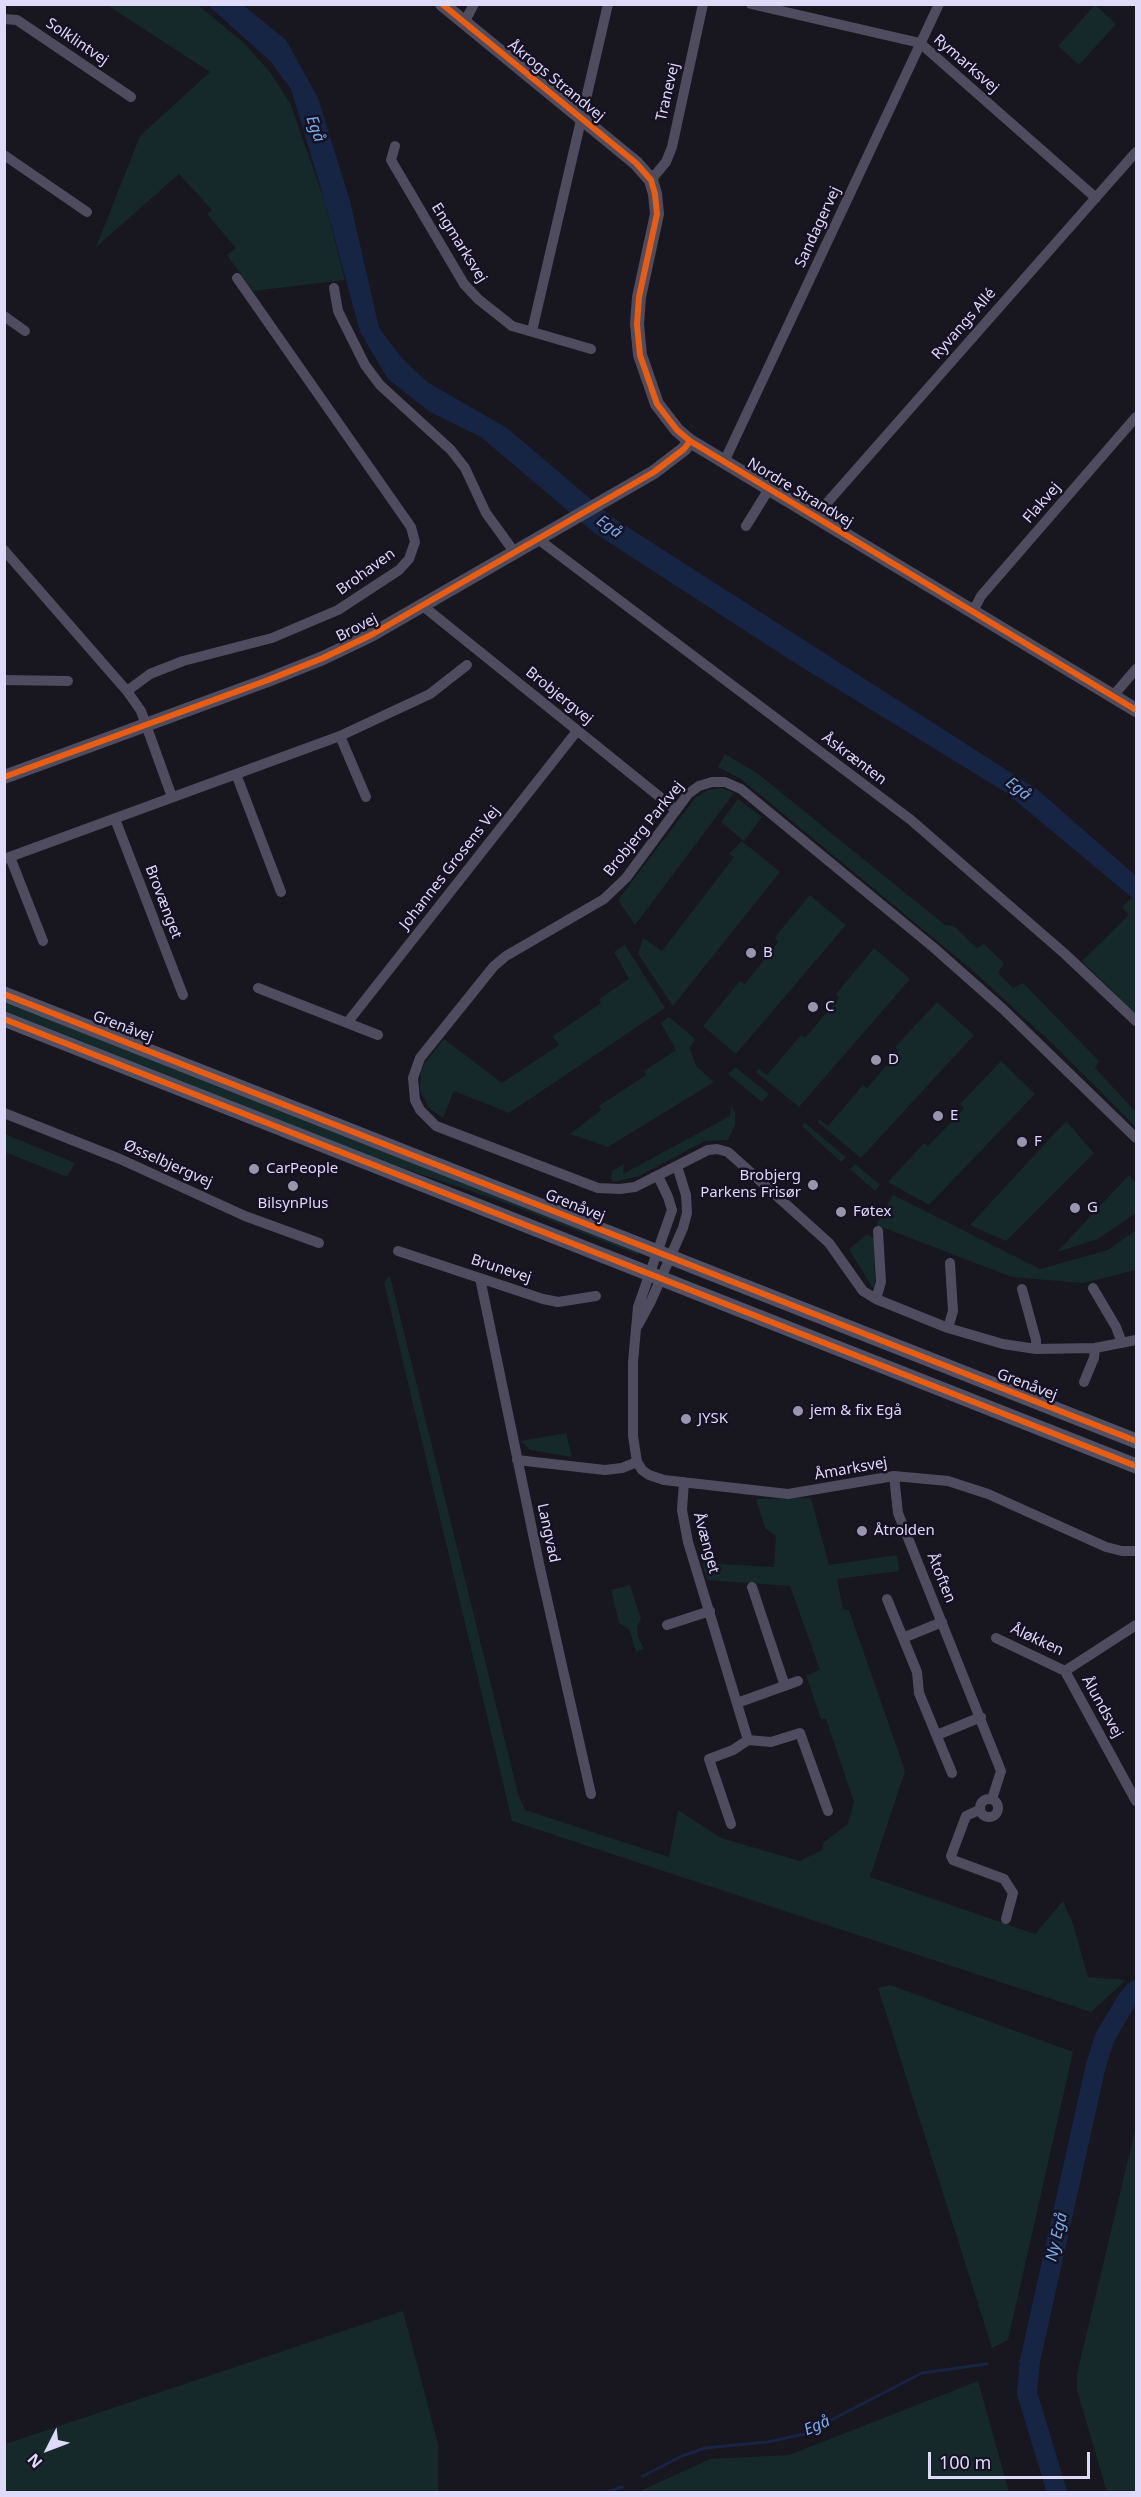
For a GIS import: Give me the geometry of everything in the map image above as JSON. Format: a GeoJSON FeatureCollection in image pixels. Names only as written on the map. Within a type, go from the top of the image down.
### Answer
{"type":"FeatureCollection","features":[{"type":"Feature","properties":{"kind":"main road","name":"Grenåvej"},"geometry":{"type":"LineString","coordinates":[[4,994],[1137,1441]]}},
{"type":"Feature","properties":{"kind":"main road"},"geometry":{"type":"LineString","coordinates":[[4,1019],[1137,1466]]}},
{"type":"Feature","properties":{"kind":"street","name":"Åkrogs Strandvej"},"geometry":{"type":"LineString","coordinates":[[441,4],[636,163],[651,180]]}},
{"type":"Feature","properties":{"kind":"street"},"geometry":{"type":"LineString","coordinates":[[464,23],[474,4]]}},
{"type":"Feature","properties":{"kind":"street"},"geometry":{"type":"LineString","coordinates":[[532,331],[608,4]]}},
{"type":"Feature","properties":{"kind":"street","name":"Tranevej"},"geometry":{"type":"LineString","coordinates":[[651,180],[666,162],[672,147],[703,4]]}},
{"type":"Feature","properties":{"kind":"street","name":"Rymarksvej"},"geometry":{"type":"LineString","coordinates":[[751,4],[920,43],[1096,198]]}},
{"type":"Feature","properties":{"kind":"street","name":"Sandagervej"},"geometry":{"type":"LineString","coordinates":[[724,462],[939,4]]}},
{"type":"Feature","properties":{"kind":"street","name":"Solklintvej"},"geometry":{"type":"LineString","coordinates":[[4,19],[17,20],[130,97]]}},
{"type":"Feature","properties":{"kind":"street","name":"Engmarksvej"},"geometry":{"type":"LineString","coordinates":[[395,146],[391,160],[464,284],[478,299],[512,326],[591,349]]}},
{"type":"Feature","properties":{"kind":"street","name":"Ryvangs Allé"},"geometry":{"type":"LineString","coordinates":[[818,518],[826,504],[1137,152]]}},
{"type":"Feature","properties":{"kind":"street"},"geometry":{"type":"LineString","coordinates":[[4,155],[87,212]]}},
{"type":"Feature","properties":{"kind":"street","name":"Nordre Strandvej"},"geometry":{"type":"LineString","coordinates":[[651,180],[657,214],[639,297],[640,355],[657,404],[677,430],[724,462],[1137,710]]}},
{"type":"Feature","properties":{"kind":"street","name":"Brohaven"},"geometry":{"type":"LineString","coordinates":[[127,692],[150,674],[183,661],[272,638],[338,610],[399,570],[409,559],[416,542],[411,527],[237,278]]}},
{"type":"Feature","properties":{"kind":"street"},"geometry":{"type":"LineString","coordinates":[[334,288],[338,311],[365,365],[380,385],[451,450],[465,468],[486,513],[515,553]]}},
{"type":"Feature","properties":{"kind":"street"},"geometry":{"type":"LineString","coordinates":[[11,316],[25,331]]}},
{"type":"Feature","properties":{"kind":"street","name":"Flakvej"},"geometry":{"type":"LineString","coordinates":[[973,611],[981,596],[1137,417]]}},
{"type":"Feature","properties":{"kind":"street","name":"Brovej"},"geometry":{"type":"LineString","coordinates":[[4,777],[323,658],[371,635],[654,471],[684,449],[690,441]]}},
{"type":"Feature","properties":{"kind":"street","name":"Nordre Strandvej"},"geometry":{"type":"LineString","coordinates":[[746,526],[769,489]]}},
{"type":"Feature","properties":{"kind":"street","name":"Åskrænten"},"geometry":{"type":"LineString","coordinates":[[538,539],[911,820],[1065,954],[1137,1021]]}},
{"type":"Feature","properties":{"kind":"street"},"geometry":{"type":"LineString","coordinates":[[4,550],[141,711],[172,797]]}},
{"type":"Feature","properties":{"kind":"street","name":"Brobjergvej"},"geometry":{"type":"LineString","coordinates":[[423,606],[676,810]]}},
{"type":"Feature","properties":{"kind":"street"},"geometry":{"type":"LineString","coordinates":[[43,941],[7,858],[340,736],[430,694],[467,665]]}},
{"type":"Feature","properties":{"kind":"street"},"geometry":{"type":"LineString","coordinates":[[1113,696],[1137,669]]}},
{"type":"Feature","properties":{"kind":"street"},"geometry":{"type":"LineString","coordinates":[[4,680],[68,681]]}},
{"type":"Feature","properties":{"kind":"street","name":"Johannes Grosens Vej"},"geometry":{"type":"LineString","coordinates":[[347,1023],[577,731]]}},
{"type":"Feature","properties":{"kind":"street"},"geometry":{"type":"LineString","coordinates":[[340,736],[366,797]]}},
{"type":"Feature","properties":{"kind":"street"},"geometry":{"type":"LineString","coordinates":[[236,774],[281,892]]}},
{"type":"Feature","properties":{"kind":"street","name":"Brobjerg Parkvej"},"geometry":{"type":"LineString","coordinates":[[1137,1138],[1019,1024],[933,947],[739,788],[718,782],[699,786],[688,794],[626,878],[604,899],[494,966],[420,1058],[413,1078],[415,1100],[420,1110],[436,1126],[598,1188],[635,1187],[708,1150],[717,1149],[728,1152],[829,1243],[863,1291],[876,1299],[948,1328],[1003,1344],[1036,1349],[1095,1348],[1137,1340]]}},
{"type":"Feature","properties":{"kind":"street","name":"Brovænget"},"geometry":{"type":"LineString","coordinates":[[115,819],[183,995]]}},
{"type":"Feature","properties":{"kind":"street"},"geometry":{"type":"LineString","coordinates":[[258,988],[378,1035]]}},
{"type":"Feature","properties":{"kind":"street","name":"Øsselbjergvej"},"geometry":{"type":"LineString","coordinates":[[4,1113],[120,1159],[245,1216],[319,1243]]}},
{"type":"Feature","properties":{"kind":"street"},"geometry":{"type":"LineString","coordinates":[[517,1460],[605,1470],[622,1468],[637,1462],[633,1436],[633,1362],[638,1325],[664,1255],[683,1228],[687,1213],[687,1195],[677,1166]]}},
{"type":"Feature","properties":{"kind":"street"},"geometry":{"type":"LineString","coordinates":[[658,1176],[672,1210],[664,1255]]}},
{"type":"Feature","properties":{"kind":"street"},"geometry":{"type":"LineString","coordinates":[[876,1299],[881,1282],[878,1231]]}},
{"type":"Feature","properties":{"kind":"street","name":"Brunevej"},"geometry":{"type":"LineString","coordinates":[[398,1251],[558,1302],[596,1296]]}},
{"type":"Feature","properties":{"kind":"street"},"geometry":{"type":"LineString","coordinates":[[948,1328],[953,1311],[950,1263]]}},
{"type":"Feature","properties":{"kind":"street","name":"Langvad"},"geometry":{"type":"LineString","coordinates":[[480,1278],[517,1460],[591,1794]]}},
{"type":"Feature","properties":{"kind":"street"},"geometry":{"type":"LineString","coordinates":[[1093,1288],[1116,1327],[1122,1343]]}},
{"type":"Feature","properties":{"kind":"street"},"geometry":{"type":"LineString","coordinates":[[1022,1289],[1036,1340],[1036,1349]]}},
{"type":"Feature","properties":{"kind":"street"},"geometry":{"type":"LineString","coordinates":[[1084,1382],[1094,1358],[1095,1348]]}},
{"type":"Feature","properties":{"kind":"street","name":"Åmarksvej"},"geometry":{"type":"LineString","coordinates":[[637,1462],[649,1475],[684,1482],[788,1494],[894,1476],[948,1480],[988,1494],[1106,1547],[1122,1551],[1137,1551]]}},
{"type":"Feature","properties":{"kind":"street","name":"Åtoften"},"geometry":{"type":"LineString","coordinates":[[894,1476],[898,1513],[1001,1771],[992,1799],[998,1806],[995,1815],[986,1817],[979,1810]]}},
{"type":"Feature","properties":{"kind":"street","name":"Åvænget"},"geometry":{"type":"LineString","coordinates":[[684,1482],[682,1510],[684,1526],[748,1740]]}},
{"type":"Feature","properties":{"kind":"street"},"geometry":{"type":"LineString","coordinates":[[752,1587],[785,1686]]}},
{"type":"Feature","properties":{"kind":"street"},"geometry":{"type":"LineString","coordinates":[[887,1599],[917,1672],[919,1693],[952,1773]]}},
{"type":"Feature","properties":{"kind":"street"},"geometry":{"type":"LineString","coordinates":[[667,1625],[710,1611]]}},
{"type":"Feature","properties":{"kind":"street","name":"Åtoften"},"geometry":{"type":"LineString","coordinates":[[903,1638],[942,1622]]}},
{"type":"Feature","properties":{"kind":"street","name":"Ålundsvej"},"geometry":{"type":"LineString","coordinates":[[1137,1625],[1065,1671],[1137,1801]]}},
{"type":"Feature","properties":{"kind":"street","name":"Åløkken"},"geometry":{"type":"LineString","coordinates":[[996,1638],[1065,1671]]}},
{"type":"Feature","properties":{"kind":"street"},"geometry":{"type":"LineString","coordinates":[[737,1704],[798,1682]]}},
{"type":"Feature","properties":{"kind":"street"},"geometry":{"type":"LineString","coordinates":[[936,1735],[981,1717]]}},
{"type":"Feature","properties":{"kind":"street"},"geometry":{"type":"LineString","coordinates":[[731,1824],[709,1759],[733,1750],[748,1740],[771,1742],[800,1732],[828,1811]]}},
{"type":"Feature","properties":{"kind":"street"},"geometry":{"type":"LineString","coordinates":[[992,1799],[983,1800],[979,1810],[966,1816],[951,1856],[961,1865],[1004,1879],[1013,1893],[1006,1919]]}},
{"type":"Feature","properties":{"kind":"green space"},"geometry":{"type":"Polygon","coordinates":[[[107,5],[198,5],[244,43],[270,72],[290,103],[325,202],[345,280],[253,291],[227,255],[236,248],[207,214],[212,210],[179,174],[96,247],[140,136],[210,72],[107,5]]]}},
{"type":"Feature","properties":{"kind":"green space"},"geometry":{"type":"Polygon","coordinates":[[[1095,5],[1116,24],[1079,65],[1058,46],[1095,5]]]}},
{"type":"Feature","properties":{"kind":"green space"},"geometry":{"type":"Polygon","coordinates":[[[725,754],[757,773],[945,925],[954,926],[977,948],[984,944],[1004,963],[998,973],[1013,988],[1023,983],[1099,1061],[1095,1068],[1136,1112],[1136,1127],[1057,1048],[971,969],[741,779],[718,767],[725,754]]]}},
{"type":"Feature","properties":{"kind":"green space"},"geometry":{"type":"Polygon","coordinates":[[[722,788],[734,793],[635,925],[618,900],[696,797],[708,790],[722,788]]]}},
{"type":"Feature","properties":{"kind":"green space"},"geometry":{"type":"Polygon","coordinates":[[[738,799],[762,817],[744,841],[721,822],[738,799]]]}},
{"type":"Feature","properties":{"kind":"green space"},"geometry":{"type":"Polygon","coordinates":[[[742,841],[780,872],[673,1006],[638,954],[643,938],[662,951],[734,857],[729,854],[742,841]]]}},
{"type":"Feature","properties":{"kind":"green space"},"geometry":{"type":"Polygon","coordinates":[[[810,895],[846,925],[736,1054],[703,1026],[740,981],[745,984],[778,942],[775,937],[810,895]]]}},
{"type":"Feature","properties":{"kind":"green space"},"geometry":{"type":"Polygon","coordinates":[[[1132,897],[1136,901],[1136,1014],[1082,961],[1129,915],[1122,907],[1132,897]]]}},
{"type":"Feature","properties":{"kind":"green space"},"geometry":{"type":"Polygon","coordinates":[[[625,945],[665,1008],[509,1113],[454,1091],[443,1118],[428,1107],[420,1090],[421,1072],[425,1063],[444,1039],[502,1083],[559,1045],[553,1036],[601,1003],[599,999],[629,979],[614,952],[625,945]]]}},
{"type":"Feature","properties":{"kind":"green space"},"geometry":{"type":"Polygon","coordinates":[[[874,948],[910,979],[799,1107],[756,1072],[758,1069],[767,1075],[801,1035],[805,1038],[839,998],[836,994],[874,948]]]}},
{"type":"Feature","properties":{"kind":"green space"},"geometry":{"type":"Polygon","coordinates":[[[937,1002],[974,1035],[861,1158],[818,1122],[819,1119],[828,1126],[863,1085],[867,1088],[899,1051],[895,1047],[937,1002]]]}},
{"type":"Feature","properties":{"kind":"green space"},"geometry":{"type":"Polygon","coordinates":[[[4,1003],[639,1252],[638,1255],[509,1204],[382,1161],[5,1011],[4,1003]]]}},
{"type":"Feature","properties":{"kind":"green space"},"geometry":{"type":"Polygon","coordinates":[[[669,1017],[695,1039],[690,1048],[696,1066],[714,1082],[608,1147],[570,1134],[601,1110],[599,1106],[646,1075],[644,1071],[676,1050],[661,1023],[669,1017]]]}},
{"type":"Feature","properties":{"kind":"green space"},"geometry":{"type":"Polygon","coordinates":[[[1001,1061],[1035,1094],[929,1205],[888,1182],[924,1143],[928,1146],[964,1109],[960,1104],[1001,1061]]]}},
{"type":"Feature","properties":{"kind":"green space"},"geometry":{"type":"Polygon","coordinates":[[[735,1067],[769,1094],[762,1102],[728,1074],[735,1067]]]}},
{"type":"Feature","properties":{"kind":"green space"},"geometry":{"type":"Polygon","coordinates":[[[731,1106],[735,1112],[735,1125],[728,1140],[705,1141],[639,1176],[613,1182],[611,1179],[612,1171],[624,1164],[623,1174],[730,1116],[731,1106]]]}},
{"type":"Feature","properties":{"kind":"green space"},"geometry":{"type":"Polygon","coordinates":[[[1066,1121],[1094,1153],[1006,1241],[970,1225],[1066,1121]]]}},
{"type":"Feature","properties":{"kind":"green space"},"geometry":{"type":"Polygon","coordinates":[[[805,1123],[846,1157],[841,1162],[802,1126],[805,1123]]]}},
{"type":"Feature","properties":{"kind":"green space"},"geometry":{"type":"Polygon","coordinates":[[[5,1134],[75,1163],[67,1177],[5,1152],[5,1134]]]}},
{"type":"Feature","properties":{"kind":"green space"},"geometry":{"type":"Polygon","coordinates":[[[855,1164],[880,1185],[875,1191],[850,1169],[855,1164]]]}},
{"type":"Feature","properties":{"kind":"green space"},"geometry":{"type":"Polygon","coordinates":[[[1129,1175],[1136,1183],[1136,1213],[1098,1239],[1057,1252],[1129,1175]]]}},
{"type":"Feature","properties":{"kind":"green space"},"geometry":{"type":"Polygon","coordinates":[[[893,1195],[1040,1269],[1108,1250],[1136,1230],[1136,1270],[1083,1283],[1012,1277],[876,1225],[893,1195]]]}},
{"type":"Feature","properties":{"kind":"green space"},"geometry":{"type":"Polygon","coordinates":[[[867,1234],[874,1238],[875,1288],[872,1287],[849,1249],[867,1234]]]}},
{"type":"Feature","properties":{"kind":"green space"},"geometry":{"type":"Polygon","coordinates":[[[390,1276],[518,1794],[525,1810],[669,1857],[678,1810],[721,1838],[800,1861],[822,1850],[824,1842],[848,1824],[854,1802],[826,1719],[821,1719],[806,1675],[820,1670],[790,1586],[707,1580],[702,1563],[774,1567],[776,1536],[765,1528],[756,1499],[811,1498],[829,1565],[897,1555],[899,1571],[837,1579],[843,1609],[849,1610],[905,1771],[870,1877],[1035,1934],[1063,1901],[1073,1924],[1088,1977],[1126,1980],[1091,2012],[512,1821],[384,1282],[390,1276]]]}},
{"type":"Feature","properties":{"kind":"green space"},"geometry":{"type":"Polygon","coordinates":[[[566,1433],[572,1457],[530,1450],[521,1441],[566,1433]]]}},
{"type":"Feature","properties":{"kind":"green space"},"geometry":{"type":"Polygon","coordinates":[[[630,1585],[641,1619],[637,1627],[638,1637],[644,1649],[636,1652],[629,1629],[619,1623],[611,1590],[630,1585]]]}},
{"type":"Feature","properties":{"kind":"green space"},"geometry":{"type":"Polygon","coordinates":[[[890,1985],[1073,2052],[1008,2340],[992,2348],[878,1988],[890,1985]]]}},
{"type":"Feature","properties":{"kind":"green space"},"geometry":{"type":"Polygon","coordinates":[[[1136,2126],[1136,2492],[1107,2492],[1077,2390],[1077,2374],[1136,2126]]]}},
{"type":"Feature","properties":{"kind":"green space"},"geometry":{"type":"Polygon","coordinates":[[[403,2311],[438,2444],[438,2492],[5,2492],[5,2444],[403,2311]]]}},
{"type":"Feature","properties":{"kind":"green space"},"geometry":{"type":"Polygon","coordinates":[[[978,2381],[1009,2492],[638,2492],[710,2459],[789,2455],[978,2381]]]}},
{"type":"Feature","properties":{"kind":"water"},"geometry":{"type":"Polygon","coordinates":[[[208,5],[243,5],[286,40],[318,98],[350,201],[379,328],[402,358],[427,382],[507,428],[612,517],[1038,790],[1136,876],[1136,901],[1005,792],[795,663],[593,532],[481,437],[430,412],[388,379],[360,332],[325,202],[291,89],[270,61],[208,5]]]}},
{"type":"Feature","properties":{"kind":"waterway","name":"Ny Egå"},"geometry":{"type":"LineString","coordinates":[[1057,2492],[1027,2393],[1030,2361],[1096,2065],[1105,2037],[1127,2000],[1136,1990]]}},
{"type":"Feature","properties":{"kind":"waterway"},"geometry":{"type":"LineString","coordinates":[[1020,2361],[1030,2361]]}},
{"type":"Feature","properties":{"kind":"waterway","name":"Egå"},"geometry":{"type":"LineString","coordinates":[[643,2476],[682,2456],[705,2448],[768,2442],[804,2434],[922,2373],[987,2364]]}},
{"type":"Feature","properties":{"kind":"waterway","name":"Egå"},"geometry":{"type":"LineString","coordinates":[[607,2492],[622,2487]]}},
{"type":"Feature","properties":{"kind":"cycle path"},"geometry":{"type":"LineString","coordinates":[[442,4],[636,163],[651,180],[657,214],[639,297],[637,324],[640,355],[657,404],[677,430],[690,441],[1136,710]]}},
{"type":"Feature","properties":{"kind":"cycle path"},"geometry":{"type":"LineString","coordinates":[[4,777],[268,680],[323,658],[371,635],[654,472],[684,449],[690,441]]}},
{"type":"Feature","properties":{"kind":"cycle path"},"geometry":{"type":"LineString","coordinates":[[4,994],[1136,1441]]}},
{"type":"Feature","properties":{"kind":"cycle path"},"geometry":{"type":"LineString","coordinates":[[4,1019],[1136,1466]]}},
{"type":"Feature","properties":{"kind":"place","name":"B"},"geometry":{"type":"Point","coordinates":[751,953]}},
{"type":"Feature","properties":{"kind":"place","name":"C"},"geometry":{"type":"Point","coordinates":[813,1007]}},
{"type":"Feature","properties":{"kind":"place","name":"D"},"geometry":{"type":"Point","coordinates":[876,1060]}},
{"type":"Feature","properties":{"kind":"place","name":"E"},"geometry":{"type":"Point","coordinates":[938,1116]}},
{"type":"Feature","properties":{"kind":"place","name":"F"},"geometry":{"type":"Point","coordinates":[1022,1142]}},
{"type":"Feature","properties":{"kind":"place","name":"CarPeople"},"geometry":{"type":"Point","coordinates":[254,1169]}},
{"type":"Feature","properties":{"kind":"place","name":"Brobjerg Parkens Frisør"},"geometry":{"type":"Point","coordinates":[813,1185]}},
{"type":"Feature","properties":{"kind":"place","name":"BilsynPlus"},"geometry":{"type":"Point","coordinates":[293,1186]}},
{"type":"Feature","properties":{"kind":"place","name":"G"},"geometry":{"type":"Point","coordinates":[1075,1208]}},
{"type":"Feature","properties":{"kind":"place","name":"Føtex"},"geometry":{"type":"Point","coordinates":[841,1212]}},
{"type":"Feature","properties":{"kind":"place","name":"jem & fix Egå"},"geometry":{"type":"Point","coordinates":[798,1411]}},
{"type":"Feature","properties":{"kind":"place","name":"JYSK"},"geometry":{"type":"Point","coordinates":[686,1419]}},
{"type":"Feature","properties":{"kind":"place","name":"Åtrolden"},"geometry":{"type":"Point","coordinates":[862,1531]}}]}
